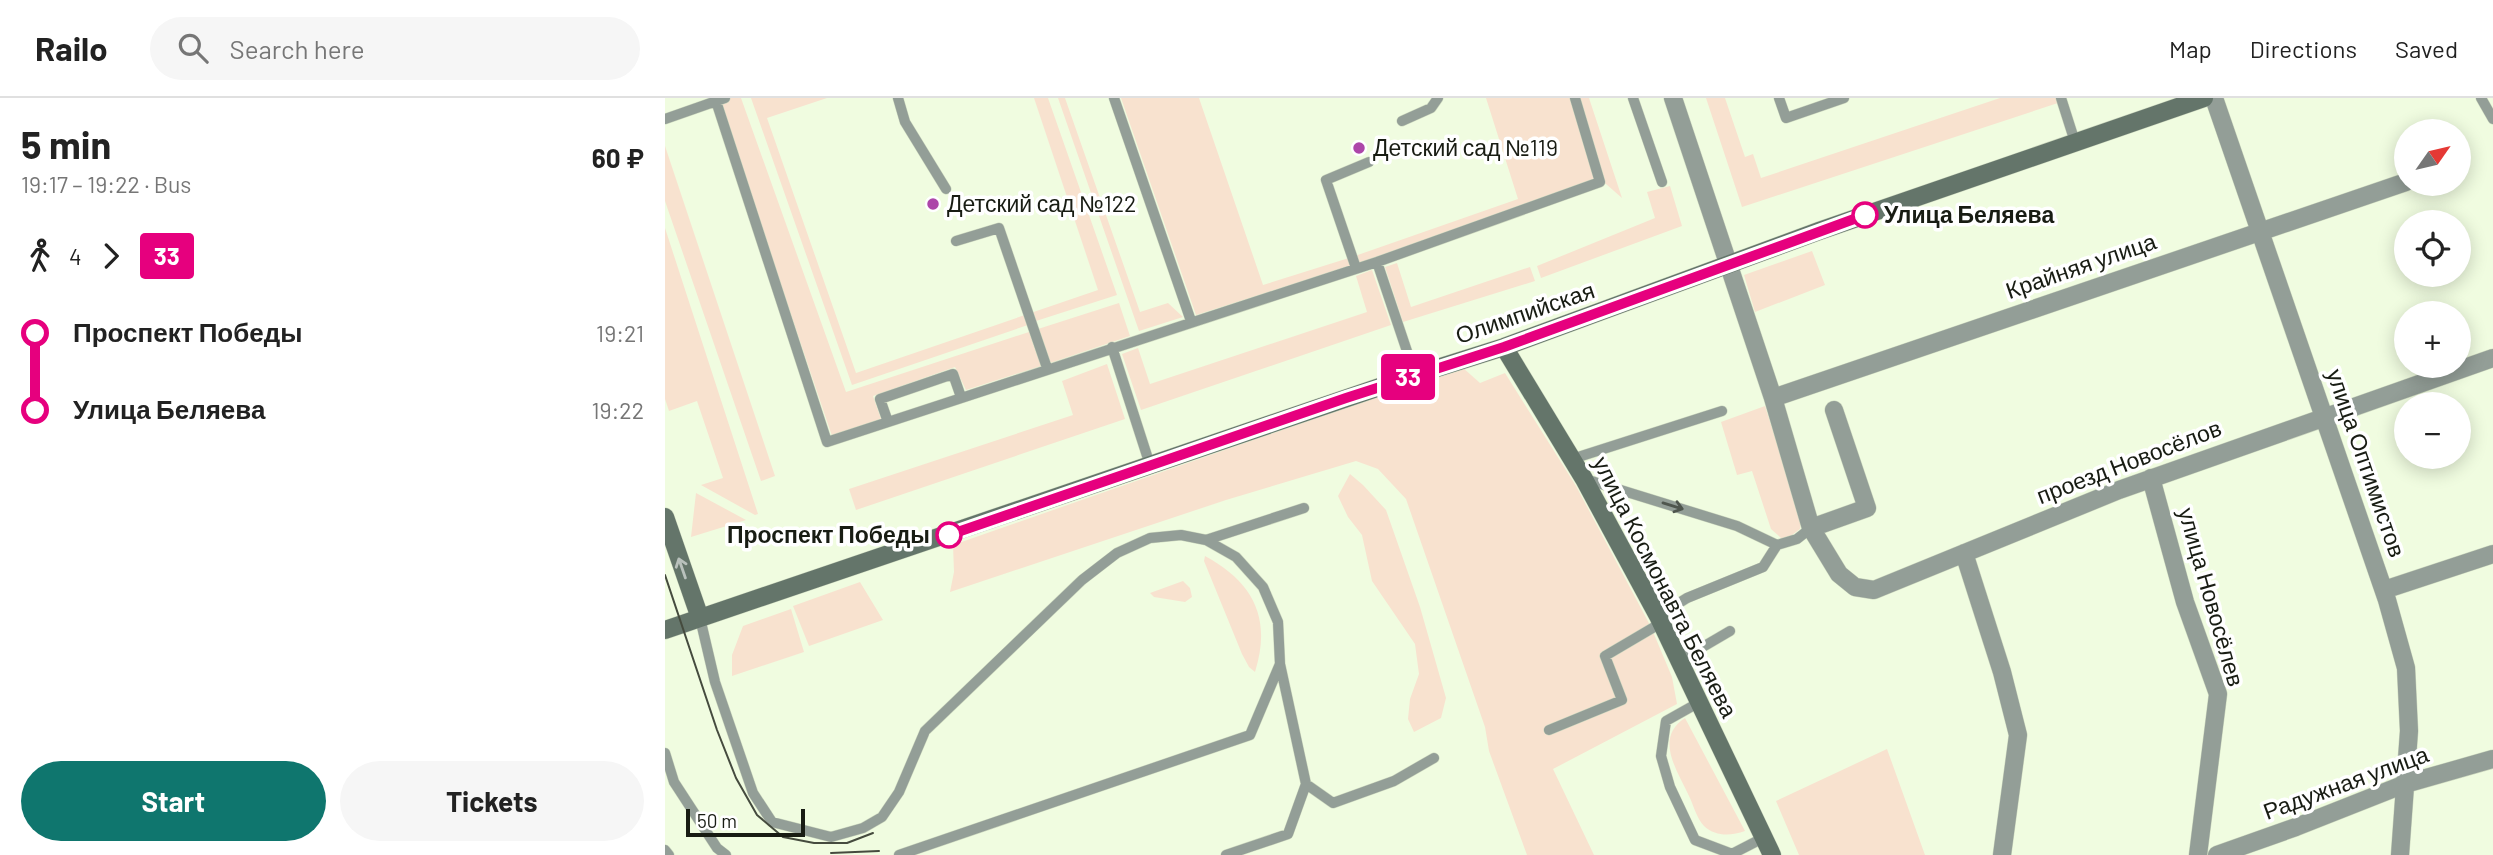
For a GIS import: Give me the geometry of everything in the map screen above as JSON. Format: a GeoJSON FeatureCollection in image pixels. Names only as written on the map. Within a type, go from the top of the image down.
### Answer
{"type":"FeatureCollection","features":[{"type":"Feature","properties":{"kind":"main road","name":"Олимпийская"},"geometry":{"type":"LineString","coordinates":[[665,630],[1504,347],[1819,231],[2204,98]]}},
{"type":"Feature","properties":{"kind":"main road","name":"улица Космонавта Беляева"},"geometry":{"type":"LineString","coordinates":[[1504,347],[1584,479],[1659,619],[1772,855]]}},
{"type":"Feature","properties":{"kind":"main road"},"geometry":{"type":"LineString","coordinates":[[665,517],[700,618]]}},
{"type":"Feature","properties":{"kind":"street"},"geometry":{"type":"LineString","coordinates":[[1673,98],[1730,265]]}},
{"type":"Feature","properties":{"kind":"street","name":"улица Оптимистов"},"geometry":{"type":"LineString","coordinates":[[2214,98],[2383,590],[2406,668],[2409,731],[2400,855]]}},
{"type":"Feature","properties":{"kind":"street","name":"Крайняя улица"},"geometry":{"type":"LineString","coordinates":[[1773,398],[2394,187]]}},
{"type":"Feature","properties":{"kind":"street","name":"проезд Новосёлов"},"geometry":{"type":"LineString","coordinates":[[1730,265],[1811,528],[1839,574],[1855,587],[1874,590],[2151,478],[2493,358]]}},
{"type":"Feature","properties":{"kind":"street"},"geometry":{"type":"LineString","coordinates":[[1811,528],[1867,508],[1834,410]]}},
{"type":"Feature","properties":{"kind":"street","name":"улица Новосёлев"},"geometry":{"type":"LineString","coordinates":[[2151,478],[2185,602],[2218,694],[2199,855]]}},
{"type":"Feature","properties":{"kind":"street"},"geometry":{"type":"LineString","coordinates":[[1963,553],[2002,672],[2018,735],[2002,855]]}},
{"type":"Feature","properties":{"kind":"street"},"geometry":{"type":"LineString","coordinates":[[2383,590],[2493,554]]}},
{"type":"Feature","properties":{"kind":"street","name":"Радужная улица"},"geometry":{"type":"LineString","coordinates":[[2217,855],[2405,784],[2493,759]]}},
{"type":"Feature","properties":{"kind":"lane"},"geometry":{"type":"LineString","coordinates":[[898,98],[905,122],[946,190]]}},
{"type":"Feature","properties":{"kind":"lane"},"geometry":{"type":"LineString","coordinates":[[1114,98],[1191,321]]}},
{"type":"Feature","properties":{"kind":"lane"},"geometry":{"type":"LineString","coordinates":[[1402,121],[1431,108],[1438,98]]}},
{"type":"Feature","properties":{"kind":"lane"},"geometry":{"type":"LineString","coordinates":[[665,119],[719,100],[827,442],[1377,262],[1600,182],[1575,98]]}},
{"type":"Feature","properties":{"kind":"lane"},"geometry":{"type":"LineString","coordinates":[[1633,98],[1662,182]]}},
{"type":"Feature","properties":{"kind":"lane"},"geometry":{"type":"LineString","coordinates":[[1779,98],[1786,118],[1844,98]]}},
{"type":"Feature","properties":{"kind":"lane"},"geometry":{"type":"LineString","coordinates":[[2061,98],[2075,142]]}},
{"type":"Feature","properties":{"kind":"lane"},"geometry":{"type":"LineString","coordinates":[[2481,98],[2493,119]]}},
{"type":"Feature","properties":{"kind":"lane"},"geometry":{"type":"LineString","coordinates":[[1356,268],[1326,180],[1369,162]]}},
{"type":"Feature","properties":{"kind":"lane"},"geometry":{"type":"LineString","coordinates":[[956,241],[999,228],[1047,368]]}},
{"type":"Feature","properties":{"kind":"lane"},"geometry":{"type":"LineString","coordinates":[[1377,262],[1415,375]]}},
{"type":"Feature","properties":{"kind":"lane"},"geometry":{"type":"LineString","coordinates":[[1112,347],[1150,465]]}},
{"type":"Feature","properties":{"kind":"lane"},"geometry":{"type":"LineString","coordinates":[[888,422],[880,399],[953,374],[961,397]]}},
{"type":"Feature","properties":{"kind":"lane"},"geometry":{"type":"LineString","coordinates":[[1572,459],[1722,411]]}},
{"type":"Feature","properties":{"kind":"lane"},"geometry":{"type":"LineString","coordinates":[[1584,479],[1737,526],[1777,545]]}},
{"type":"Feature","properties":{"kind":"lane"},"geometry":{"type":"LineString","coordinates":[[1206,540],[1304,508]]}},
{"type":"Feature","properties":{"kind":"lane"},"geometry":{"type":"LineString","coordinates":[[1549,730],[1622,700],[1605,656],[1687,598],[1763,567],[1777,545],[1797,539],[1811,528]]}},
{"type":"Feature","properties":{"kind":"lane"},"geometry":{"type":"LineString","coordinates":[[700,618],[715,682],[753,793],[772,822],[831,837],[863,828],[883,817],[899,792],[925,732],[1082,580],[1117,553],[1150,538],[1181,535],[1206,540],[1236,556],[1263,587],[1278,622],[1280,664],[1306,784],[1288,834],[1226,855]]}},
{"type":"Feature","properties":{"kind":"lane"},"geometry":{"type":"LineString","coordinates":[[1675,652],[1689,655],[1730,631]]}},
{"type":"Feature","properties":{"kind":"lane"},"geometry":{"type":"LineString","coordinates":[[899,855],[1250,735],[1280,664]]}},
{"type":"Feature","properties":{"kind":"lane"},"geometry":{"type":"LineString","coordinates":[[1698,703],[1666,721],[1661,756],[1670,787],[1695,840],[1732,854],[1763,838]]}},
{"type":"Feature","properties":{"kind":"lane"},"geometry":{"type":"LineString","coordinates":[[665,753],[674,782],[717,848],[726,855]]}},
{"type":"Feature","properties":{"kind":"lane"},"geometry":{"type":"LineString","coordinates":[[1306,784],[1333,803],[1394,781],[1434,758]]}},
{"type":"Feature","properties":{"kind":"lane"},"geometry":{"type":"LineString","coordinates":[[665,850],[669,855]]}},
{"type":"Feature","properties":{"kind":"shaded area"},"geometry":{"type":"Polygon","coordinates":[[[718,98],[741,98],[846,392],[1029,332],[1041,366],[966,390],[955,367],[873,396],[881,419],[832,436],[718,98]]]}},
{"type":"Feature","properties":{"kind":"shaded area"},"geometry":{"type":"Polygon","coordinates":[[[751,98],[827,98],[767,118],[856,373],[1098,290],[1034,98],[1048,98],[1117,295],[1036,321],[1028,316],[1028,325],[852,385],[751,98]]]}},
{"type":"Feature","properties":{"kind":"shaded area"},"geometry":{"type":"Polygon","coordinates":[[[1058,98],[1065,98],[1140,312],[1168,303],[1183,317],[1139,331],[1058,98]]]}},
{"type":"Feature","properties":{"kind":"shaded area"},"geometry":{"type":"Polygon","coordinates":[[[1121,98],[1199,98],[1263,285],[1518,199],[1486,98],[1589,98],[1622,198],[1606,184],[1594,180],[1351,266],[1196,315],[1121,98]]]}},
{"type":"Feature","properties":{"kind":"shaded area"},"geometry":{"type":"Polygon","coordinates":[[[1706,98],[1725,98],[1745,157],[1753,154],[1761,178],[2000,98],[2059,98],[2061,102],[1742,207],[1706,98]]]}},
{"type":"Feature","properties":{"kind":"shaded area"},"geometry":{"type":"Polygon","coordinates":[[[665,146],[775,476],[761,481],[665,201],[665,146]]]}},
{"type":"Feature","properties":{"kind":"shaded area"},"geometry":{"type":"Polygon","coordinates":[[[1670,186],[1682,226],[1541,278],[1537,266],[1655,218],[1647,192],[1670,186]]]}},
{"type":"Feature","properties":{"kind":"shaded area"},"geometry":{"type":"Polygon","coordinates":[[[665,228],[758,514],[755,515],[701,485],[723,478],[697,401],[669,411],[665,399],[665,228]]]}},
{"type":"Feature","properties":{"kind":"shaded area"},"geometry":{"type":"Polygon","coordinates":[[[1812,251],[1825,285],[1755,312],[1744,275],[1812,251]]]}},
{"type":"Feature","properties":{"kind":"shaded area"},"geometry":{"type":"Polygon","coordinates":[[[1397,263],[1411,307],[1530,267],[1535,281],[1403,322],[1385,267],[1397,263]]]}},
{"type":"Feature","properties":{"kind":"shaded area"},"geometry":{"type":"Polygon","coordinates":[[[1372,270],[1391,325],[1141,410],[1122,354],[1138,348],[1150,384],[1367,312],[1356,276],[1372,270]]]}},
{"type":"Feature","properties":{"kind":"shaded area"},"geometry":{"type":"Polygon","coordinates":[[[1119,303],[1130,336],[1050,363],[1038,329],[1119,303]]]}},
{"type":"Feature","properties":{"kind":"shaded area"},"geometry":{"type":"Polygon","coordinates":[[[1107,364],[1125,419],[856,510],[849,489],[1073,415],[1062,381],[1107,364]]]}},
{"type":"Feature","properties":{"kind":"shaded area"},"geometry":{"type":"Polygon","coordinates":[[[1462,367],[1480,383],[1505,373],[1576,486],[1651,627],[1672,677],[1677,704],[1553,769],[1594,855],[1527,855],[1489,751],[1485,727],[1406,499],[1378,469],[1356,461],[1226,500],[950,592],[954,572],[953,545],[1462,367]]]}},
{"type":"Feature","properties":{"kind":"shaded area"},"geometry":{"type":"Polygon","coordinates":[[[1765,406],[1801,519],[1800,529],[1788,538],[1781,538],[1771,529],[1752,471],[1737,475],[1721,422],[1765,406]]]}},
{"type":"Feature","properties":{"kind":"shaded area"},"geometry":{"type":"Polygon","coordinates":[[[1350,474],[1386,510],[1420,607],[1446,698],[1441,718],[1414,732],[1408,719],[1410,699],[1419,674],[1415,644],[1372,581],[1362,535],[1348,517],[1338,496],[1350,474]]]}},
{"type":"Feature","properties":{"kind":"shaded area"},"geometry":{"type":"Polygon","coordinates":[[[696,493],[746,520],[691,537],[696,493]]]}},
{"type":"Feature","properties":{"kind":"shaded area"},"geometry":{"type":"Polygon","coordinates":[[[1205,556],[1235,578],[1254,604],[1261,635],[1255,672],[1242,654],[1204,561],[1205,556]]]}},
{"type":"Feature","properties":{"kind":"shaded area"},"geometry":{"type":"Polygon","coordinates":[[[1183,581],[1190,588],[1192,597],[1185,602],[1154,597],[1150,593],[1183,581]]]}},
{"type":"Feature","properties":{"kind":"shaded area"},"geometry":{"type":"Polygon","coordinates":[[[860,582],[883,620],[809,646],[793,606],[860,582]]]}},
{"type":"Feature","properties":{"kind":"shaded area"},"geometry":{"type":"Polygon","coordinates":[[[791,609],[804,652],[732,676],[732,655],[743,626],[791,609]]]}},
{"type":"Feature","properties":{"kind":"shaded area"},"geometry":{"type":"Polygon","coordinates":[[[1685,718],[1745,831],[1729,835],[1719,834],[1709,830],[1699,819],[1674,765],[1669,745],[1676,726],[1685,718]]]}},
{"type":"Feature","properties":{"kind":"shaded area"},"geometry":{"type":"Polygon","coordinates":[[[1887,749],[1925,855],[1799,855],[1776,801],[1887,749]]]}},
{"type":"Feature","properties":{"kind":"tram line"},"geometry":{"type":"LineString","coordinates":[[665,575],[717,730],[736,778],[757,815],[783,837],[814,843],[847,843],[873,833]]}},
{"type":"Feature","properties":{"kind":"tram line"},"geometry":{"type":"LineString","coordinates":[[831,853],[879,851]]}},
{"type":"Feature","properties":{"kind":"bus line","name":"33"},"geometry":{"type":"LineString","coordinates":[[949,535],[1346,398],[1504,347],[1865,215]]}},
{"type":"Feature","properties":{"kind":"place","name":"Детский сад №119"},"geometry":{"type":"Point","coordinates":[1359,148]}},
{"type":"Feature","properties":{"kind":"place","name":"Детский сад №122"},"geometry":{"type":"Point","coordinates":[933,204]}},
{"type":"Feature","properties":{"kind":"place","name":"Улица Беляева"},"geometry":{"type":"Point","coordinates":[1865,215]}},
{"type":"Feature","properties":{"kind":"place","name":"Проспект Победы"},"geometry":{"type":"Point","coordinates":[949,535]}}]}
